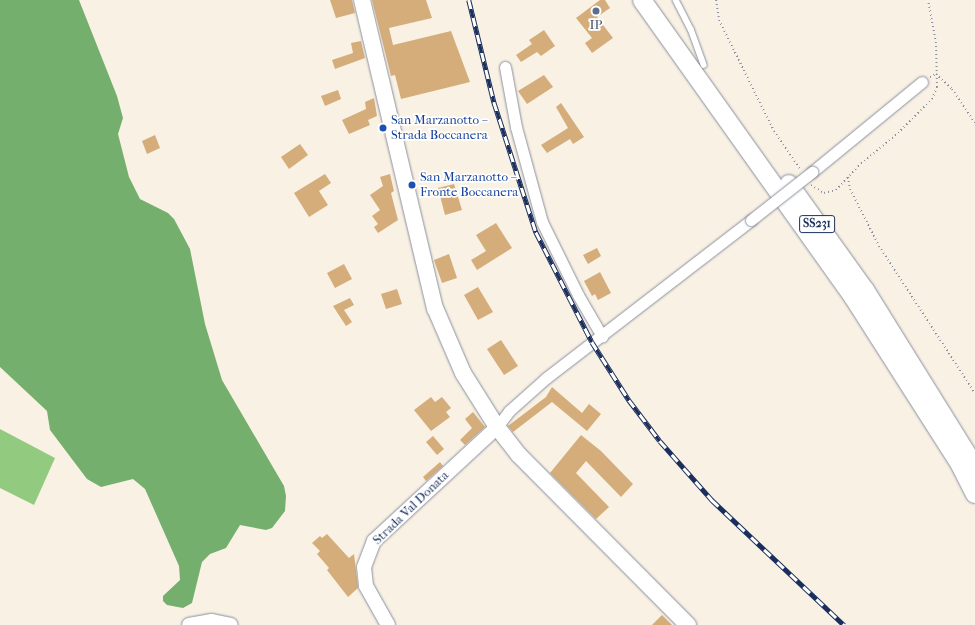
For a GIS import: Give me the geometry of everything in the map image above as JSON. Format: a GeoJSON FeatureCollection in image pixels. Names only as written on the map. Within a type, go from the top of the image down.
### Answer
{"type":"FeatureCollection","features":[{"type":"Feature","properties":{"kind":"highway","name":"SS231"},"geometry":{"type":"LineString","coordinates":[[642,0],[853,297],[958,461],[975,494]]}},
{"type":"Feature","properties":{"kind":"highway","name":"SS231"},"geometry":{"type":"LineString","coordinates":[[656,0],[865,290],[975,467]]}},
{"type":"Feature","properties":{"kind":"main road"},"geometry":{"type":"LineString","coordinates":[[362,0],[435,308],[463,373],[497,427],[519,455],[558,496],[688,625]]}},
{"type":"Feature","properties":{"kind":"street"},"geometry":{"type":"LineString","coordinates":[[505,67],[516,128],[542,222],[578,295],[602,336]]}},
{"type":"Feature","properties":{"kind":"street"},"geometry":{"type":"LineString","coordinates":[[497,427],[508,412],[546,378],[808,176],[922,82]]}},
{"type":"Feature","properties":{"kind":"street","name":"Strada Val Donata"},"geometry":{"type":"LineString","coordinates":[[388,625],[366,586],[364,568],[374,541],[497,427]]}},
{"type":"Feature","properties":{"kind":"street"},"geometry":{"type":"LineString","coordinates":[[188,625],[212,621],[231,625]]}},
{"type":"Feature","properties":{"kind":"lane"},"geometry":{"type":"LineString","coordinates":[[676,0],[691,29],[704,65]]}},
{"type":"Feature","properties":{"kind":"path"},"geometry":{"type":"LineString","coordinates":[[716,0],[719,20],[774,131],[808,176],[812,187],[824,192],[836,190],[932,99],[937,87],[936,43],[928,0]]}},
{"type":"Feature","properties":{"kind":"path"},"geometry":{"type":"LineString","coordinates":[[922,82],[936,74]]}},
{"type":"Feature","properties":{"kind":"path"},"geometry":{"type":"LineString","coordinates":[[936,74],[952,89],[975,123]]}},
{"type":"Feature","properties":{"kind":"path"},"geometry":{"type":"LineString","coordinates":[[848,178],[850,188],[879,246],[975,392]]}},
{"type":"Feature","properties":{"kind":"green space"},"geometry":{"type":"Polygon","coordinates":[[[0,0],[79,0],[117,96],[123,118],[118,134],[129,177],[140,199],[168,213],[174,219],[190,249],[205,324],[222,380],[284,486],[286,496],[285,511],[272,528],[266,530],[240,525],[226,548],[210,554],[202,562],[192,603],[183,608],[167,605],[163,601],[163,596],[180,580],[179,566],[145,489],[133,479],[101,487],[87,479],[50,430],[47,411],[0,367],[0,0]]]}},
{"type":"Feature","properties":{"kind":"green space"},"geometry":{"type":"Polygon","coordinates":[[[0,429],[55,458],[34,505],[0,488],[0,429]]]}},
{"type":"Feature","properties":{"kind":"building"},"geometry":{"type":"Polygon","coordinates":[[[330,0],[352,0],[355,13],[336,18],[330,0]]]}},
{"type":"Feature","properties":{"kind":"building"},"geometry":{"type":"Polygon","coordinates":[[[372,0],[426,0],[432,18],[389,28],[393,45],[451,31],[470,82],[401,99],[395,75],[391,76],[372,0]]]}},
{"type":"Feature","properties":{"kind":"building"},"geometry":{"type":"Polygon","coordinates":[[[600,0],[605,0],[610,8],[597,17],[613,38],[592,53],[585,43],[592,38],[576,18],[600,0]]]}},
{"type":"Feature","properties":{"kind":"building"},"geometry":{"type":"Polygon","coordinates":[[[544,30],[555,46],[541,56],[537,52],[521,62],[516,55],[532,44],[529,40],[544,30]]]}},
{"type":"Feature","properties":{"kind":"building"},"geometry":{"type":"Polygon","coordinates":[[[361,41],[365,58],[335,69],[332,60],[353,53],[351,43],[361,41]]]}},
{"type":"Feature","properties":{"kind":"building"},"geometry":{"type":"Polygon","coordinates":[[[544,75],[553,87],[527,104],[518,91],[544,75]]]}},
{"type":"Feature","properties":{"kind":"building"},"geometry":{"type":"Polygon","coordinates":[[[338,90],[341,99],[325,106],[321,96],[338,90]]]}},
{"type":"Feature","properties":{"kind":"building"},"geometry":{"type":"Polygon","coordinates":[[[374,98],[377,116],[368,120],[370,125],[349,134],[342,120],[366,109],[365,102],[374,98]]]}},
{"type":"Feature","properties":{"kind":"building"},"geometry":{"type":"Polygon","coordinates":[[[561,103],[584,137],[573,144],[570,139],[547,153],[541,145],[568,128],[556,107],[561,103]]]}},
{"type":"Feature","properties":{"kind":"building"},"geometry":{"type":"Polygon","coordinates":[[[155,135],[160,148],[147,154],[142,141],[155,135]]]}},
{"type":"Feature","properties":{"kind":"building"},"geometry":{"type":"Polygon","coordinates":[[[300,144],[308,155],[289,169],[281,157],[300,144]]]}},
{"type":"Feature","properties":{"kind":"building"},"geometry":{"type":"Polygon","coordinates":[[[325,174],[331,183],[319,191],[328,205],[309,217],[294,193],[325,174]]]}},
{"type":"Feature","properties":{"kind":"building"},"geometry":{"type":"Polygon","coordinates":[[[390,174],[394,191],[391,193],[398,220],[378,233],[374,227],[378,224],[372,216],[380,210],[370,195],[383,186],[380,177],[390,174]]]}},
{"type":"Feature","properties":{"kind":"building"},"geometry":{"type":"Polygon","coordinates":[[[454,184],[462,210],[445,215],[438,188],[454,184]]]}},
{"type":"Feature","properties":{"kind":"building"},"geometry":{"type":"Polygon","coordinates":[[[496,223],[512,248],[477,270],[471,260],[486,251],[476,235],[496,223]]]}},
{"type":"Feature","properties":{"kind":"building"},"geometry":{"type":"Polygon","coordinates":[[[597,248],[601,256],[588,264],[583,255],[597,248]]]}},
{"type":"Feature","properties":{"kind":"building"},"geometry":{"type":"Polygon","coordinates":[[[449,254],[457,278],[442,283],[434,260],[449,254]]]}},
{"type":"Feature","properties":{"kind":"building"},"geometry":{"type":"Polygon","coordinates":[[[344,264],[352,279],[335,288],[327,273],[344,264]]]}},
{"type":"Feature","properties":{"kind":"building"},"geometry":{"type":"Polygon","coordinates":[[[600,272],[611,293],[598,300],[595,294],[592,296],[584,281],[600,272]]]}},
{"type":"Feature","properties":{"kind":"building"},"geometry":{"type":"Polygon","coordinates":[[[478,287],[493,312],[478,320],[464,295],[478,287]]]}},
{"type":"Feature","properties":{"kind":"building"},"geometry":{"type":"Polygon","coordinates":[[[397,289],[402,304],[386,309],[381,294],[397,289]]]}},
{"type":"Feature","properties":{"kind":"building"},"geometry":{"type":"Polygon","coordinates":[[[350,298],[354,305],[344,310],[352,322],[346,326],[333,306],[350,298]]]}},
{"type":"Feature","properties":{"kind":"building"},"geometry":{"type":"Polygon","coordinates":[[[501,340],[518,366],[504,375],[487,349],[501,340]]]}},
{"type":"Feature","properties":{"kind":"building"},"geometry":{"type":"Polygon","coordinates":[[[552,387],[582,413],[589,404],[601,414],[587,431],[552,402],[513,432],[508,426],[546,397],[552,387]]]}},
{"type":"Feature","properties":{"kind":"building"},"geometry":{"type":"Polygon","coordinates":[[[431,397],[435,402],[442,397],[451,408],[446,412],[450,417],[431,431],[414,410],[431,397]]]}},
{"type":"Feature","properties":{"kind":"building"},"geometry":{"type":"Polygon","coordinates":[[[473,412],[485,427],[465,445],[460,440],[472,428],[465,419],[473,412]]]}},
{"type":"Feature","properties":{"kind":"building"},"geometry":{"type":"Polygon","coordinates":[[[581,435],[601,451],[633,484],[621,497],[586,461],[576,473],[609,507],[596,519],[550,473],[581,435]]]}},
{"type":"Feature","properties":{"kind":"building"},"geometry":{"type":"Polygon","coordinates":[[[433,436],[444,449],[437,455],[426,442],[433,436]]]}},
{"type":"Feature","properties":{"kind":"building"},"geometry":{"type":"Polygon","coordinates":[[[440,462],[443,466],[426,481],[423,477],[440,462]]]}},
{"type":"Feature","properties":{"kind":"building"},"geometry":{"type":"Polygon","coordinates":[[[327,534],[349,558],[354,554],[358,588],[348,597],[327,570],[329,568],[317,554],[320,551],[312,543],[320,536],[322,538],[327,534]]]}},
{"type":"Feature","properties":{"kind":"building"},"geometry":{"type":"Polygon","coordinates":[[[662,615],[672,625],[652,625],[662,615]]]}},
{"type":"Feature","properties":{"kind":"railway"},"geometry":{"type":"LineString","coordinates":[[469,0],[494,102],[536,232],[592,342],[629,400],[660,441],[712,500],[844,625]]}},
{"type":"Feature","properties":{"kind":"place","name":"IP"},"geometry":{"type":"Point","coordinates":[596,11]}},
{"type":"Feature","properties":{"kind":"place","name":"San Marzanotto – Strada Boccanera"},"geometry":{"type":"Point","coordinates":[383,128]}},
{"type":"Feature","properties":{"kind":"place","name":"San Marzanotto – Fronte Boccanera"},"geometry":{"type":"Point","coordinates":[412,185]}}]}
